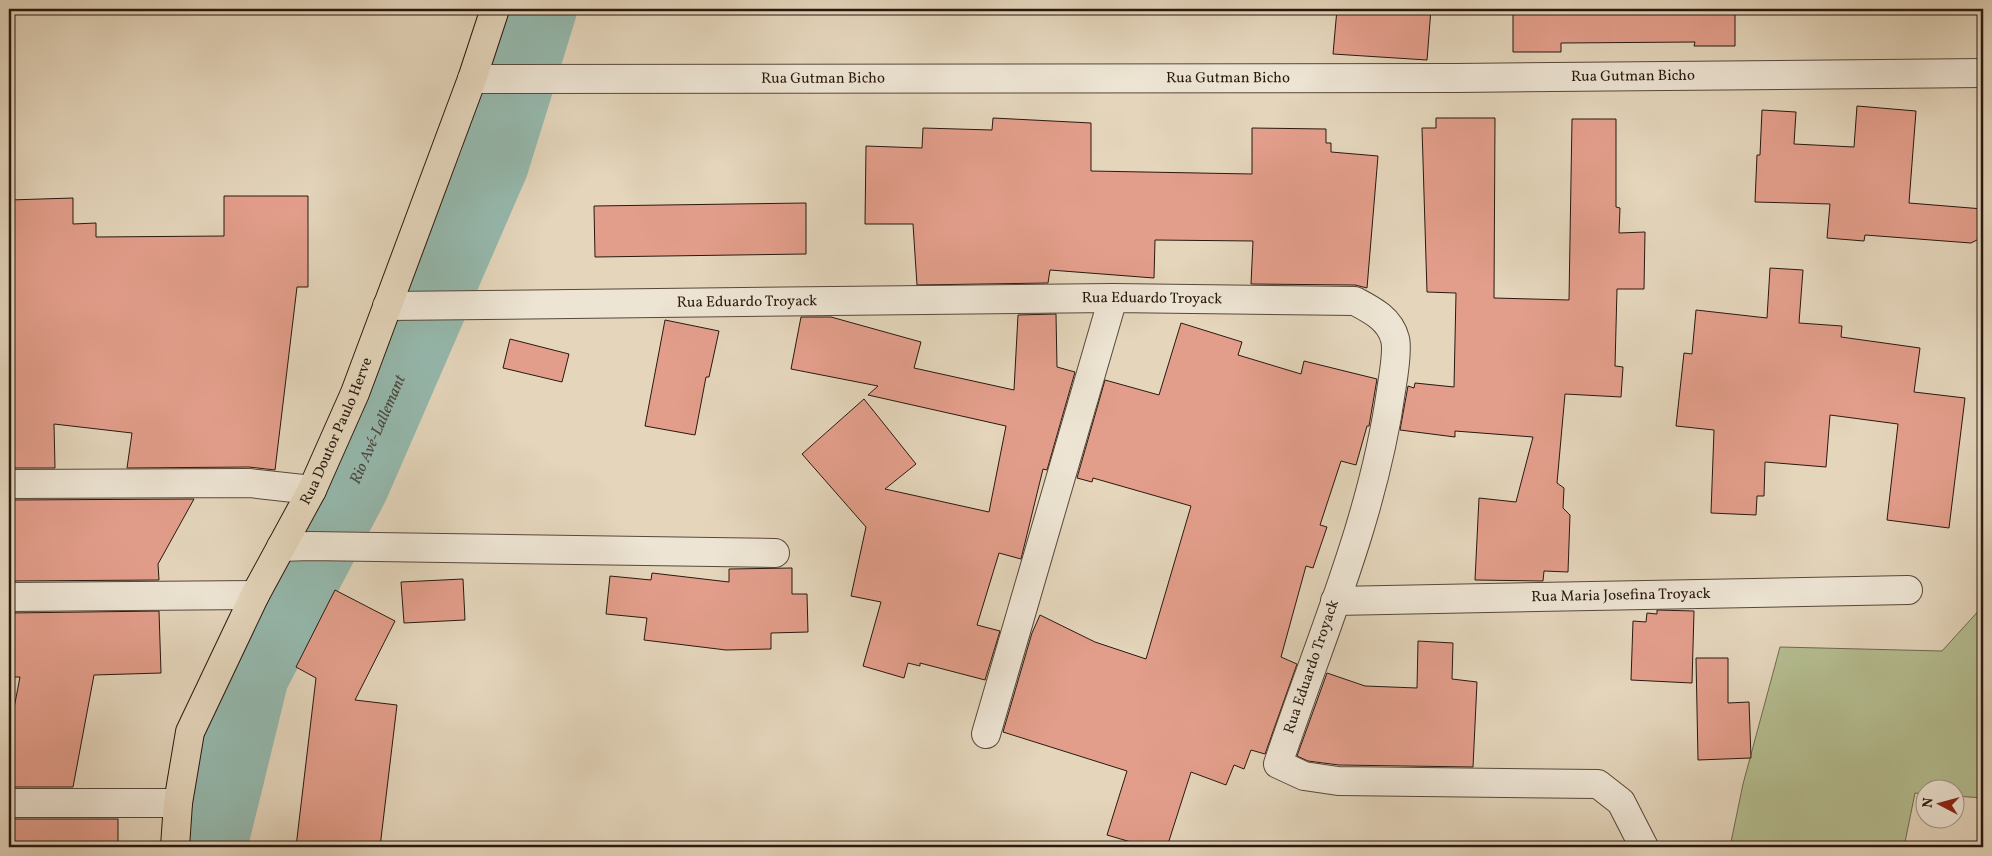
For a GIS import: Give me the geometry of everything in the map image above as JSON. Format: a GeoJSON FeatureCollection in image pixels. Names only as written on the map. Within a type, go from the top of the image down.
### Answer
{"type":"FeatureCollection","features":[{"type":"Feature","properties":{"kind":"main road","name":"Rua Doutor Paulo Herve"},"geometry":{"type":"LineString","coordinates":[[175,847],[178,803],[190,732],[255,594],[312,490],[355,393],[399,307],[483,79],[495,9]]}},
{"type":"Feature","properties":{"kind":"street","name":"Rua Gutman Bicho"},"geometry":{"type":"LineString","coordinates":[[483,79],[1466,78],[1983,74]]}},
{"type":"Feature","properties":{"kind":"street","name":"Rua Eduardo Troyack"},"geometry":{"type":"LineString","coordinates":[[399,307],[1113,298],[1355,301],[1375,311],[1390,325],[1396,340],[1394,371],[1386,425],[1363,515],[1278,764],[1304,776],[1338,781],[1598,784],[1622,802],[1644,847]]}},
{"type":"Feature","properties":{"kind":"street"},"geometry":{"type":"LineString","coordinates":[[986,734],[1113,298]]}},
{"type":"Feature","properties":{"kind":"street"},"geometry":{"type":"LineString","coordinates":[[9,484],[249,483],[312,490]]}},
{"type":"Feature","properties":{"kind":"street"},"geometry":{"type":"LineString","coordinates":[[280,547],[775,553]]}},
{"type":"Feature","properties":{"kind":"street","name":"Rua Maria Josefina Troyack"},"geometry":{"type":"LineString","coordinates":[[1335,601],[1908,590]]}},
{"type":"Feature","properties":{"kind":"street"},"geometry":{"type":"LineString","coordinates":[[9,597],[255,594]]}},
{"type":"Feature","properties":{"kind":"street"},"geometry":{"type":"LineString","coordinates":[[9,803],[178,803]]}},
{"type":"Feature","properties":{"kind":"green space"},"geometry":{"type":"Polygon","coordinates":[[[1982,607],[1983,798],[1964,797],[1964,778],[1914,778],[1914,798],[1904,847],[1730,847],[1743,784],[1780,647],[1942,651],[1982,607]]]}},
{"type":"Feature","properties":{"kind":"building"},"geometry":{"type":"Polygon","coordinates":[[[1337,9],[1431,9],[1427,60],[1333,54],[1337,9]]]}},
{"type":"Feature","properties":{"kind":"building"},"geometry":{"type":"Polygon","coordinates":[[[1513,9],[1735,9],[1735,46],[1694,46],[1695,42],[1561,43],[1561,52],[1513,52],[1513,9]]]}},
{"type":"Feature","properties":{"kind":"building"},"geometry":{"type":"Polygon","coordinates":[[[1857,106],[1916,111],[1909,203],[1983,209],[1983,237],[1971,243],[1865,235],[1864,241],[1827,238],[1830,204],[1755,202],[1757,155],[1760,155],[1762,110],[1796,112],[1794,144],[1854,147],[1857,106]]]}},
{"type":"Feature","properties":{"kind":"building"},"geometry":{"type":"Polygon","coordinates":[[[993,118],[1091,123],[1091,171],[1252,174],[1252,128],[1326,129],[1326,143],[1331,143],[1331,152],[1378,156],[1367,288],[1355,285],[1251,284],[1253,241],[1155,240],[1154,278],[1050,270],[1048,283],[917,285],[913,224],[865,224],[866,146],[922,148],[923,128],[992,130],[993,118]]]}},
{"type":"Feature","properties":{"kind":"building"},"geometry":{"type":"Polygon","coordinates":[[[1436,118],[1495,118],[1494,298],[1569,300],[1572,119],[1616,119],[1616,207],[1620,208],[1619,233],[1645,232],[1644,289],[1617,289],[1615,366],[1623,367],[1621,397],[1565,394],[1557,483],[1564,488],[1563,508],[1570,515],[1568,572],[1544,571],[1543,581],[1475,580],[1479,498],[1516,502],[1533,437],[1455,431],[1455,437],[1400,430],[1408,386],[1414,388],[1415,383],[1454,387],[1456,293],[1427,292],[1422,128],[1436,128],[1436,118]]]}},
{"type":"Feature","properties":{"kind":"building"},"geometry":{"type":"Polygon","coordinates":[[[224,196],[308,196],[308,287],[297,287],[275,470],[249,467],[127,468],[132,433],[54,424],[55,468],[9,468],[9,200],[73,198],[73,224],[96,223],[96,237],[224,236],[224,196]]]}},
{"type":"Feature","properties":{"kind":"building"},"geometry":{"type":"Polygon","coordinates":[[[806,203],[806,254],[595,257],[594,206],[806,203]]]}},
{"type":"Feature","properties":{"kind":"building"},"geometry":{"type":"Polygon","coordinates":[[[1770,268],[1803,270],[1799,323],[1842,326],[1841,337],[1920,348],[1914,392],[1965,398],[1949,528],[1887,520],[1898,424],[1830,415],[1826,467],[1765,462],[1764,496],[1757,496],[1756,515],[1711,513],[1714,430],[1676,426],[1684,353],[1692,354],[1696,310],[1767,318],[1770,268]]]}},
{"type":"Feature","properties":{"kind":"building"},"geometry":{"type":"Polygon","coordinates":[[[1056,314],[1057,367],[1075,372],[1047,470],[1043,469],[1021,559],[999,553],[977,625],[1000,631],[985,680],[920,663],[920,666],[908,663],[904,678],[863,666],[881,602],[851,596],[866,527],[802,454],[864,399],[916,464],[885,489],[989,512],[1006,426],[868,395],[878,386],[791,369],[801,317],[831,317],[921,342],[914,368],[1014,390],[1018,315],[1056,314]]]}},
{"type":"Feature","properties":{"kind":"building"},"geometry":{"type":"Polygon","coordinates":[[[665,320],[719,331],[709,377],[706,377],[695,435],[645,426],[665,320]]]}},
{"type":"Feature","properties":{"kind":"building"},"geometry":{"type":"Polygon","coordinates":[[[1181,323],[1242,342],[1238,355],[1301,374],[1304,361],[1377,379],[1369,426],[1367,426],[1356,465],[1341,461],[1320,525],[1327,527],[1313,568],[1306,566],[1281,657],[1297,664],[1265,754],[1251,750],[1244,769],[1234,765],[1226,785],[1191,772],[1167,847],[1148,847],[1107,835],[1127,771],[1003,732],[1032,633],[1040,615],[1095,642],[1146,659],[1191,506],[1093,478],[1092,482],[1077,478],[1105,380],[1159,395],[1181,323]]]}},
{"type":"Feature","properties":{"kind":"building"},"geometry":{"type":"Polygon","coordinates":[[[510,339],[569,354],[562,382],[503,368],[510,339]]]}},
{"type":"Feature","properties":{"kind":"building"},"geometry":{"type":"Polygon","coordinates":[[[194,499],[158,564],[159,580],[9,581],[9,500],[194,499]]]}},
{"type":"Feature","properties":{"kind":"building"},"geometry":{"type":"Polygon","coordinates":[[[792,568],[792,594],[807,594],[808,632],[771,633],[771,649],[726,650],[644,640],[647,618],[606,614],[610,576],[651,580],[652,573],[729,582],[729,569],[792,568]]]}},
{"type":"Feature","properties":{"kind":"building"},"geometry":{"type":"Polygon","coordinates":[[[463,579],[465,620],[404,623],[401,582],[463,579]]]}},
{"type":"Feature","properties":{"kind":"building"},"geometry":{"type":"Polygon","coordinates":[[[335,590],[395,621],[355,700],[397,705],[380,847],[296,847],[316,678],[296,667],[335,590]]]}},
{"type":"Feature","properties":{"kind":"building"},"geometry":{"type":"Polygon","coordinates":[[[1657,610],[1694,611],[1692,683],[1631,680],[1633,621],[1646,622],[1647,613],[1657,614],[1657,610]]]}},
{"type":"Feature","properties":{"kind":"building"},"geometry":{"type":"Polygon","coordinates":[[[159,611],[161,673],[94,675],[73,787],[9,787],[9,734],[20,677],[9,677],[9,613],[159,611]]]}},
{"type":"Feature","properties":{"kind":"building"},"geometry":{"type":"Polygon","coordinates":[[[1418,641],[1453,643],[1452,679],[1477,682],[1473,767],[1339,765],[1308,761],[1297,756],[1327,673],[1365,686],[1417,688],[1418,641]]]}},
{"type":"Feature","properties":{"kind":"building"},"geometry":{"type":"Polygon","coordinates":[[[1696,658],[1728,658],[1728,703],[1749,702],[1751,758],[1698,760],[1696,658]]]}},
{"type":"Feature","properties":{"kind":"building"},"geometry":{"type":"Polygon","coordinates":[[[9,819],[118,819],[118,847],[9,847],[9,819]]]}},
{"type":"Feature","properties":{"kind":"waterway","name":"Rio Avé‐Lallemant"},"geometry":{"type":"LineString","coordinates":[[212,847],[254,676],[354,486],[494,164],[542,9]]}}]}
